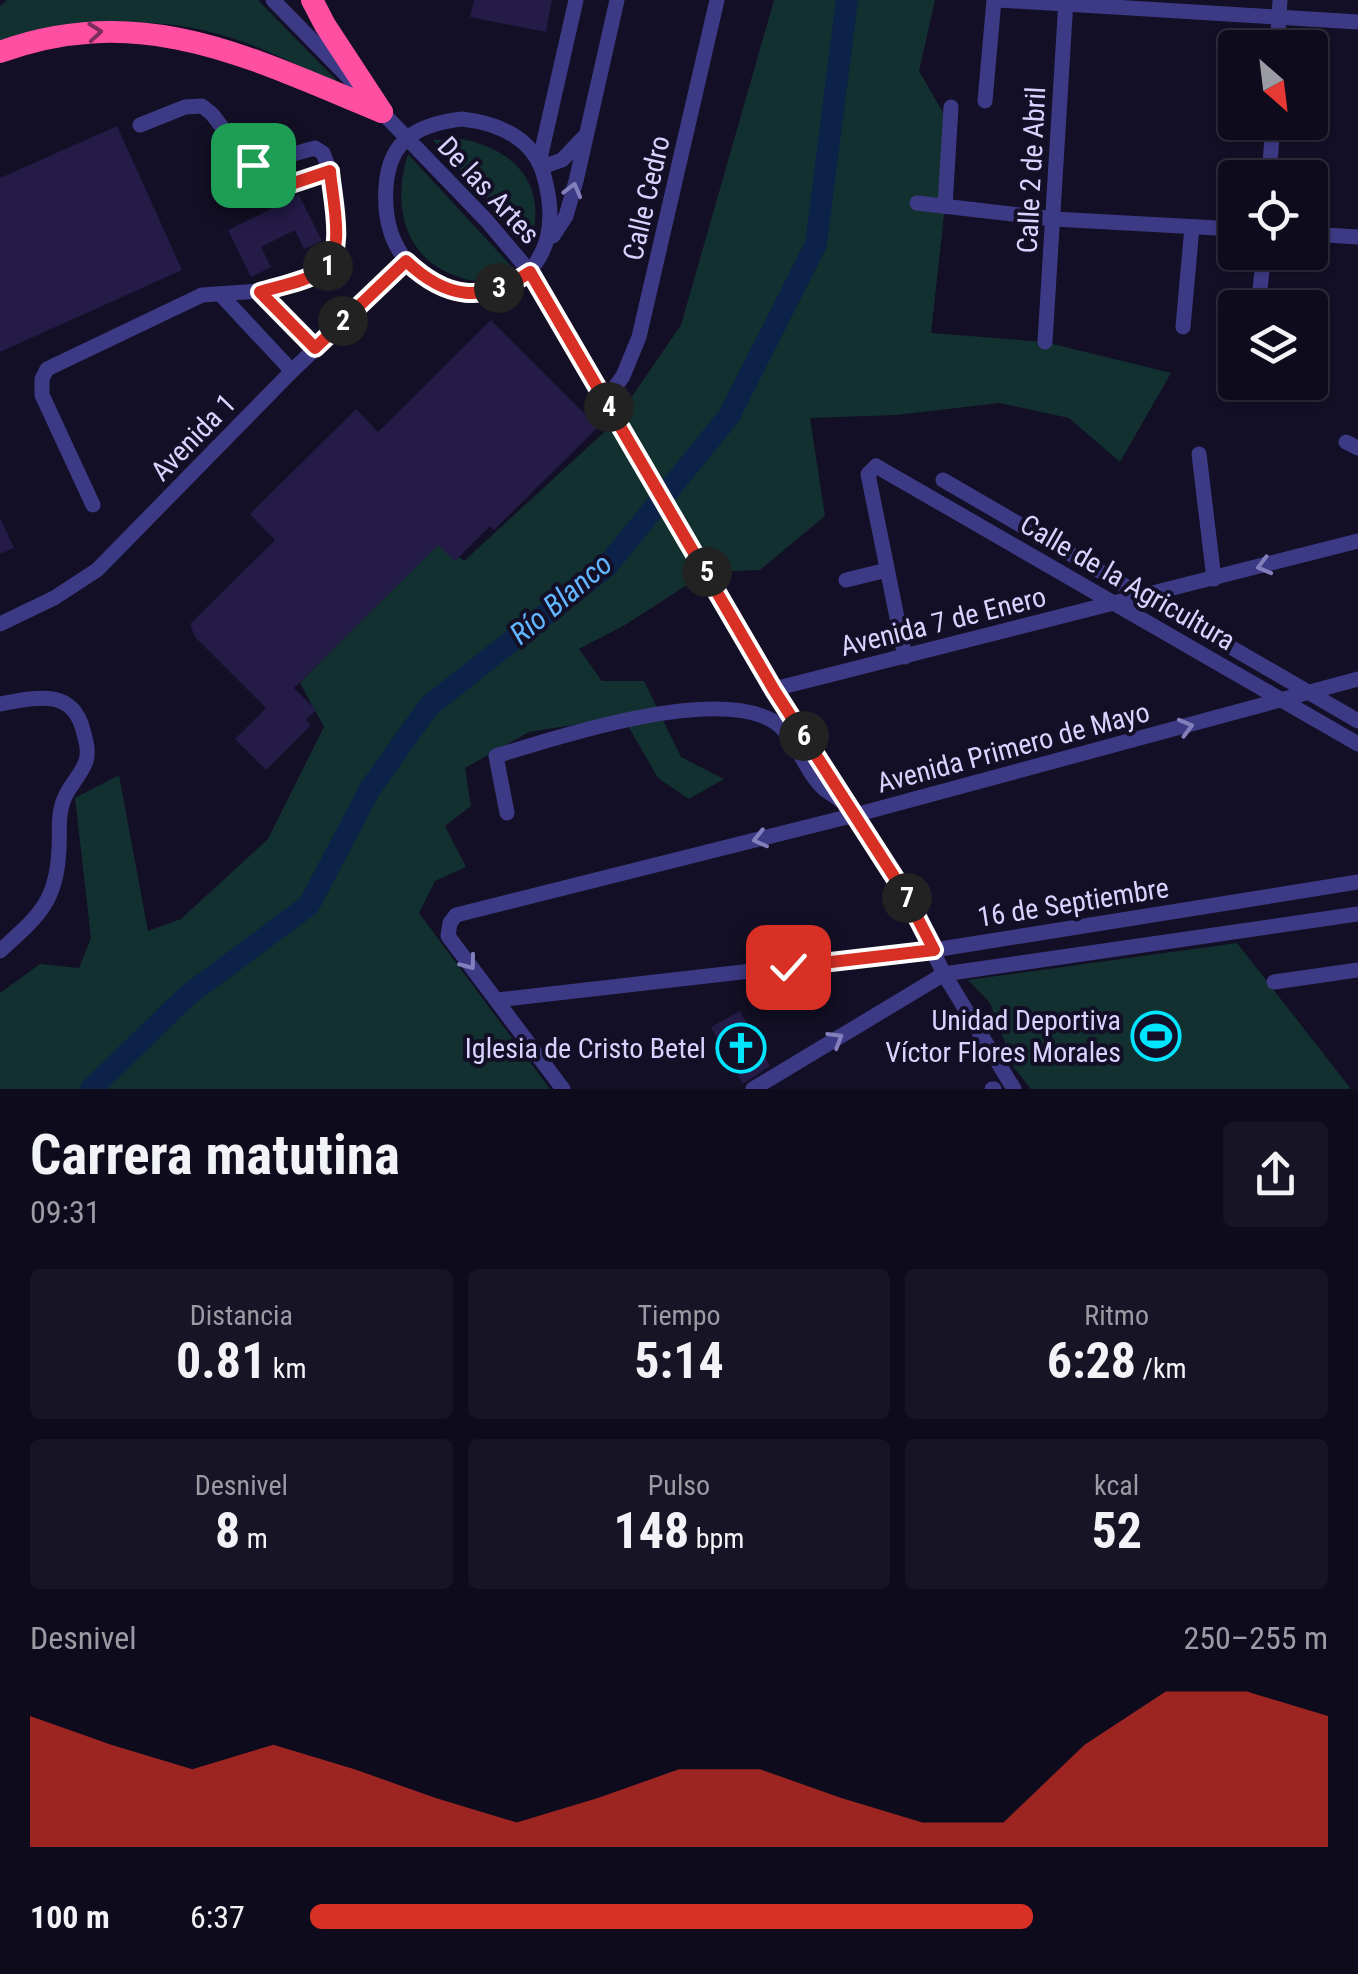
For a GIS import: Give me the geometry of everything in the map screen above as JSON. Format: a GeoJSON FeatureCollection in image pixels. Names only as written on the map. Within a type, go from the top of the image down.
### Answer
{"type":"FeatureCollection","features":[{"type":"Feature","properties":{"kind":"highway"},"geometry":{"type":"LineString","coordinates":[[312,0],[324,25],[382,112]]}},
{"type":"Feature","properties":{"kind":"highway"},"geometry":{"type":"LineString","coordinates":[[0,52],[79,33],[136,30],[235,51],[382,112]]}},
{"type":"Feature","properties":{"kind":"street","name":"De las Artes"},"geometry":{"type":"LineString","coordinates":[[273,0],[487,220],[530,272],[774,690],[904,892],[944,974],[1014,1089]]}},
{"type":"Feature","properties":{"kind":"street"},"geometry":{"type":"LineString","coordinates":[[541,165],[576,0]]}},
{"type":"Feature","properties":{"kind":"street"},"geometry":{"type":"LineString","coordinates":[[549,242],[552,210],[541,165],[510,131],[487,122],[462,119],[432,123],[406,138],[392,158],[385,198],[388,226],[406,261],[428,282],[469,294],[488,292],[530,272],[566,216],[616,0]]}},
{"type":"Feature","properties":{"kind":"street","name":"Calle Cedro"},"geometry":{"type":"LineString","coordinates":[[606,401],[623,376],[639,337],[717,0]]}},
{"type":"Feature","properties":{"kind":"street"},"geometry":{"type":"LineString","coordinates":[[986,101],[996,0],[1358,22]]}},
{"type":"Feature","properties":{"kind":"street"},"geometry":{"type":"LineString","coordinates":[[1278,30],[1280,0]]}},
{"type":"Feature","properties":{"kind":"street","name":"Calle 2 de Abril"},"geometry":{"type":"LineString","coordinates":[[1044,342],[1066,3]]}},
{"type":"Feature","properties":{"kind":"street"},"geometry":{"type":"LineString","coordinates":[[140,125],[185,107],[202,106],[253,165],[264,184],[273,190],[330,171]]}},
{"type":"Feature","properties":{"kind":"street"},"geometry":{"type":"LineString","coordinates":[[945,206],[951,106]]}},
{"type":"Feature","properties":{"kind":"street"},"geometry":{"type":"LineString","coordinates":[[541,165],[562,160],[587,134]]}},
{"type":"Feature","properties":{"kind":"street"},"geometry":{"type":"LineString","coordinates":[[92,505],[44,402],[40,388],[47,369],[202,295],[260,292],[317,274],[331,264],[337,249],[330,171],[323,153],[316,148],[253,165]]}},
{"type":"Feature","properties":{"kind":"street"},"geometry":{"type":"LineString","coordinates":[[917,203],[1054,219],[1218,228]]}},
{"type":"Feature","properties":{"kind":"street"},"geometry":{"type":"LineString","coordinates":[[1184,327],[1192,227]]}},
{"type":"Feature","properties":{"kind":"street"},"geometry":{"type":"LineString","coordinates":[[1328,235],[1358,236]]}},
{"type":"Feature","properties":{"kind":"street","name":"Avenida 1"},"geometry":{"type":"LineString","coordinates":[[0,624],[54,598],[98,570],[292,371],[406,261]]}},
{"type":"Feature","properties":{"kind":"street"},"geometry":{"type":"LineString","coordinates":[[260,292],[315,348]]}},
{"type":"Feature","properties":{"kind":"street"},"geometry":{"type":"LineString","coordinates":[[220,294],[292,371]]}},
{"type":"Feature","properties":{"kind":"street"},"geometry":{"type":"LineString","coordinates":[[1198,454],[1214,580]]}},
{"type":"Feature","properties":{"kind":"street","name":"Calle de la Agricultura"},"geometry":{"type":"LineString","coordinates":[[887,570],[868,474],[872,467],[880,467],[1130,600],[1296,696],[1358,744]]}},
{"type":"Feature","properties":{"kind":"street","name":"Calle de la Agricultura"},"geometry":{"type":"LineString","coordinates":[[943,480],[1130,600],[1296,696],[1358,720]]}},
{"type":"Feature","properties":{"kind":"street","name":"Avenida 7 de Enero"},"geometry":{"type":"LineString","coordinates":[[774,690],[1358,541]]}},
{"type":"Feature","properties":{"kind":"street"},"geometry":{"type":"LineString","coordinates":[[846,580],[887,570],[905,657]]}},
{"type":"Feature","properties":{"kind":"street","name":"Avenida Primero de Mayo"},"geometry":{"type":"LineString","coordinates":[[497,1000],[448,936],[456,915],[1358,679]]}},
{"type":"Feature","properties":{"kind":"street"},"geometry":{"type":"LineString","coordinates":[[0,704],[42,697],[62,700],[80,720],[88,749],[84,767],[61,809],[59,852],[50,900],[44,911],[0,951]]}},
{"type":"Feature","properties":{"kind":"street"},"geometry":{"type":"LineString","coordinates":[[507,813],[496,756],[591,726],[666,713],[736,710],[778,724],[822,788],[852,810]]}},
{"type":"Feature","properties":{"kind":"street","name":"16 de Septiembre"},"geometry":{"type":"LineString","coordinates":[[497,1000],[934,950],[1358,882]]}},
{"type":"Feature","properties":{"kind":"street"},"geometry":{"type":"LineString","coordinates":[[753,1089],[944,974],[1358,914]]}},
{"type":"Feature","properties":{"kind":"street"},"geometry":{"type":"LineString","coordinates":[[1274,982],[1358,970]]}},
{"type":"Feature","properties":{"kind":"street"},"geometry":{"type":"LineString","coordinates":[[497,1000],[563,1089]]}},
{"type":"Feature","properties":{"kind":"green space"},"geometry":{"type":"Polygon","coordinates":[[[7,0],[258,0],[346,90],[242,41],[187,27],[113,24],[0,46],[0,6],[7,0]]]}},
{"type":"Feature","properties":{"kind":"green space"},"geometry":{"type":"Polygon","coordinates":[[[774,0],[935,0],[919,71],[945,116],[945,206],[931,333],[1045,342],[1171,373],[1120,462],[1069,418],[1000,403],[896,415],[810,418],[825,516],[760,570],[707,572],[625,625],[579,649],[602,681],[644,681],[681,757],[724,779],[689,799],[658,778],[623,717],[529,732],[465,768],[471,806],[445,826],[466,867],[435,881],[419,913],[550,1089],[0,1089],[0,993],[40,964],[79,968],[91,938],[75,798],[119,775],[148,931],[181,919],[268,839],[324,727],[300,683],[437,540],[464,561],[613,424],[681,325],[774,0]]]}},
{"type":"Feature","properties":{"kind":"green space"},"geometry":{"type":"Polygon","coordinates":[[[462,139],[500,153],[524,175],[535,207],[530,247],[433,140],[462,139]]]}},
{"type":"Feature","properties":{"kind":"green space"},"geometry":{"type":"Polygon","coordinates":[[[408,154],[514,269],[493,279],[472,280],[438,267],[424,256],[413,242],[402,210],[401,191],[408,154]]]}},
{"type":"Feature","properties":{"kind":"green space","name":"Unidad Deportiva Víctor Flores Morales"},"geometry":{"type":"Polygon","coordinates":[[[1237,943],[1351,1089],[1031,1089],[1015,1069],[990,1003],[968,980],[1237,943]]]}},
{"type":"Feature","properties":{"kind":"building"},"geometry":{"type":"Polygon","coordinates":[[[474,0],[552,0],[546,32],[470,17],[474,0]]]}},
{"type":"Feature","properties":{"kind":"building"},"geometry":{"type":"Polygon","coordinates":[[[117,126],[182,270],[0,352],[0,178],[117,126]]]}},
{"type":"Feature","properties":{"kind":"building"},"geometry":{"type":"Polygon","coordinates":[[[299,195],[322,241],[304,249],[295,230],[261,247],[271,267],[251,277],[228,230],[299,195]]]}},
{"type":"Feature","properties":{"kind":"building"},"geometry":{"type":"Polygon","coordinates":[[[491,320],[598,427],[494,530],[490,526],[455,561],[438,545],[294,688],[316,710],[306,720],[311,725],[266,770],[235,739],[266,708],[195,637],[190,624],[275,540],[250,514],[356,409],[378,432],[491,320]]]}},
{"type":"Feature","properties":{"kind":"building"},"geometry":{"type":"Polygon","coordinates":[[[0,518],[14,548],[0,554],[0,518]]]}},
{"type":"Feature","properties":{"kind":"building","name":"Iglesia de Cristo Betel"},"geometry":{"type":"Polygon","coordinates":[[[740,1011],[770,1066],[743,1084],[711,1027],[740,1011]]]}},
{"type":"Feature","properties":{"kind":"waterway","name":"Río Blanco"},"geometry":{"type":"LineString","coordinates":[[91,1089],[188,995],[309,905],[370,789],[429,706],[607,566],[729,416],[816,244],[847,0]]}},
{"type":"Feature","properties":{"kind":"place","name":"Unidad Deportiva Víctor Flores Morales"},"geometry":{"type":"Point","coordinates":[1156,1036]}},
{"type":"Feature","properties":{"kind":"place","name":"Iglesia de Cristo Betel"},"geometry":{"type":"Point","coordinates":[741,1048]}},
{"type":"Feature","properties":{"kind":"route"},"geometry":{"type":"LineString","coordinates":[[253,165],[264,184],[273,190],[330,171],[337,249],[331,264],[317,274],[260,292],[315,348],[406,261],[428,282],[469,294],[488,292],[530,272],[774,690],[904,892],[934,950],[788,967]]}}]}
